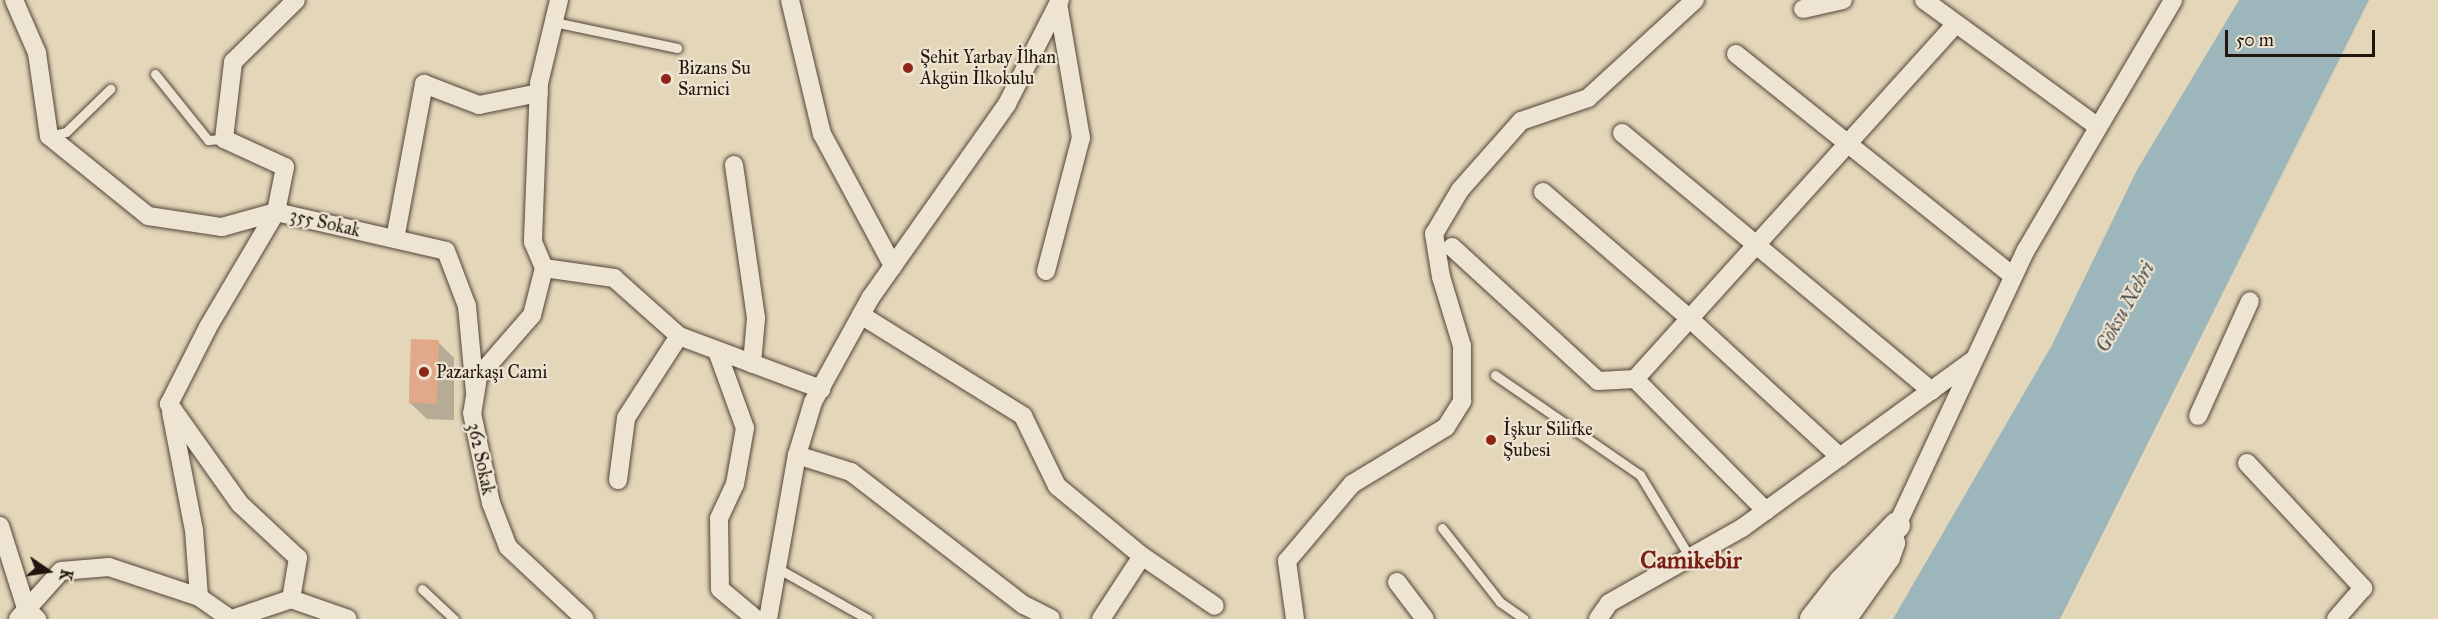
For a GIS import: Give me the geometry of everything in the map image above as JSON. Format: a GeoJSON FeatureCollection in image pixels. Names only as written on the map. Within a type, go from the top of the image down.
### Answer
{"type":"FeatureCollection","features":[{"type":"Feature","properties":{"kind":"main road"},"geometry":{"type":"LineString","coordinates":[[1813,619],[1842,582],[1897,525]]}},
{"type":"Feature","properties":{"kind":"main road"},"geometry":{"type":"LineString","coordinates":[[1843,619],[1887,557],[1897,525]]}},
{"type":"Feature","properties":{"kind":"street"},"geometry":{"type":"LineString","coordinates":[[14,0],[38,53],[49,136]]}},
{"type":"Feature","properties":{"kind":"street"},"geometry":{"type":"LineString","coordinates":[[200,597],[194,530],[169,404],[208,327],[276,212],[285,167],[224,138],[233,62],[296,0]]}},
{"type":"Feature","properties":{"kind":"street"},"geometry":{"type":"LineString","coordinates":[[559,0],[539,93],[533,242],[544,268],[614,278],[679,336],[821,388]]}},
{"type":"Feature","properties":{"kind":"street"},"geometry":{"type":"LineString","coordinates":[[790,0],[822,134],[893,266]]}},
{"type":"Feature","properties":{"kind":"street"},"geometry":{"type":"LineString","coordinates":[[1294,619],[1287,561],[1352,484],[1446,427],[1462,401],[1462,346],[1441,277],[1434,234],[1460,190],[1521,121],[1588,98],[1695,0]]}},
{"type":"Feature","properties":{"kind":"street"},"geometry":{"type":"LineString","coordinates":[[1803,9],[1843,0]]}},
{"type":"Feature","properties":{"kind":"street"},"geometry":{"type":"LineString","coordinates":[[1924,0],[1955,25],[2013,62],[2098,127]]}},
{"type":"Feature","properties":{"kind":"street"},"geometry":{"type":"LineString","coordinates":[[1897,525],[2013,276],[2173,0]]}},
{"type":"Feature","properties":{"kind":"street"},"geometry":{"type":"LineString","coordinates":[[768,619],[797,455],[821,388],[861,315],[893,266],[1007,104],[1059,2]]}},
{"type":"Feature","properties":{"kind":"street"},"geometry":{"type":"LineString","coordinates":[[1046,271],[1080,138],[1059,2]]}},
{"type":"Feature","properties":{"kind":"street"},"geometry":{"type":"LineString","coordinates":[[1452,247],[1598,381],[1635,379],[1955,25]]}},
{"type":"Feature","properties":{"kind":"street"},"geometry":{"type":"LineString","coordinates":[[1736,54],[2013,276]]}},
{"type":"Feature","properties":{"kind":"street"},"geometry":{"type":"LineString","coordinates":[[395,239],[424,84],[480,105],[539,93]]}},
{"type":"Feature","properties":{"kind":"street"},"geometry":{"type":"LineString","coordinates":[[1622,133],[1932,391]]}},
{"type":"Feature","properties":{"kind":"street","name":"355 Sokak"},"geometry":{"type":"LineString","coordinates":[[49,136],[148,216],[222,227],[276,212],[446,251],[467,306],[475,393]]}},
{"type":"Feature","properties":{"kind":"street"},"geometry":{"type":"LineString","coordinates":[[734,165],[756,318],[752,364]]}},
{"type":"Feature","properties":{"kind":"street"},"geometry":{"type":"LineString","coordinates":[[1543,192],[1690,319],[1840,457]]}},
{"type":"Feature","properties":{"kind":"street","name":"362 Sokak"},"geometry":{"type":"LineString","coordinates":[[544,268],[532,315],[478,376],[472,412],[488,492],[508,547],[585,619]]}},
{"type":"Feature","properties":{"kind":"street"},"geometry":{"type":"LineString","coordinates":[[2198,417],[2250,301]]}},
{"type":"Feature","properties":{"kind":"street"},"geometry":{"type":"LineString","coordinates":[[861,315],[1023,416],[1057,486],[1142,556],[1215,606]]}},
{"type":"Feature","properties":{"kind":"street"},"geometry":{"type":"LineString","coordinates":[[618,480],[626,418],[679,336]]}},
{"type":"Feature","properties":{"kind":"street"},"geometry":{"type":"LineString","coordinates":[[717,351],[746,428],[735,484],[719,519],[720,589],[756,619]]}},
{"type":"Feature","properties":{"kind":"street"},"geometry":{"type":"LineString","coordinates":[[1598,619],[1609,603],[1766,511],[1973,360]]}},
{"type":"Feature","properties":{"kind":"street"},"geometry":{"type":"LineString","coordinates":[[1635,379],[1766,511]]}},
{"type":"Feature","properties":{"kind":"street"},"geometry":{"type":"LineString","coordinates":[[169,404],[240,504],[298,558],[291,598]]}},
{"type":"Feature","properties":{"kind":"street"},"geometry":{"type":"LineString","coordinates":[[797,455],[851,472],[1024,605],[1051,619]]}},
{"type":"Feature","properties":{"kind":"street"},"geometry":{"type":"LineString","coordinates":[[2247,463],[2363,588],[2336,619]]}},
{"type":"Feature","properties":{"kind":"street"},"geometry":{"type":"LineString","coordinates":[[0,526],[27,615]]}},
{"type":"Feature","properties":{"kind":"street"},"geometry":{"type":"LineString","coordinates":[[1101,619],[1142,556]]}},
{"type":"Feature","properties":{"kind":"street"},"geometry":{"type":"LineString","coordinates":[[27,615],[61,571],[109,567],[200,597],[231,619],[291,598],[348,619]]}},
{"type":"Feature","properties":{"kind":"street"},"geometry":{"type":"LineString","coordinates":[[1397,582],[1425,619]]}},
{"type":"Feature","properties":{"kind":"lane"},"geometry":{"type":"LineString","coordinates":[[554,22],[677,48]]}},
{"type":"Feature","properties":{"kind":"lane"},"geometry":{"type":"LineString","coordinates":[[155,74],[208,140],[224,138]]}},
{"type":"Feature","properties":{"kind":"lane"},"geometry":{"type":"LineString","coordinates":[[49,136],[66,132],[110,89]]}},
{"type":"Feature","properties":{"kind":"lane"},"geometry":{"type":"LineString","coordinates":[[1495,375],[1640,476],[1689,556]]}},
{"type":"Feature","properties":{"kind":"lane"},"geometry":{"type":"LineString","coordinates":[[1442,528],[1500,602],[1524,619]]}},
{"type":"Feature","properties":{"kind":"lane"},"geometry":{"type":"LineString","coordinates":[[777,568],[868,619]]}},
{"type":"Feature","properties":{"kind":"lane"},"geometry":{"type":"LineString","coordinates":[[422,589],[454,619]]}},
{"type":"Feature","properties":{"kind":"water","name":"Göksu Nehri"},"geometry":{"type":"Polygon","coordinates":[[[2239,0],[2369,0],[2060,619],[1893,619],[2052,345],[2137,170],[2239,0]]]}},
{"type":"Feature","properties":{"kind":"building","name":"Pazarkaşı Cami"},"geometry":{"type":"Polygon","coordinates":[[[411,339],[439,340],[437,404],[409,403],[411,339]]]}},
{"type":"Feature","properties":{"kind":"place","name":"Şehit Yarbay İlhan Akgün İlkokulu"},"geometry":{"type":"Point","coordinates":[908,68]}},
{"type":"Feature","properties":{"kind":"place","name":"Bizans Su Sarnici"},"geometry":{"type":"Point","coordinates":[666,79]}},
{"type":"Feature","properties":{"kind":"place","name":"Pazarkaşı Cami"},"geometry":{"type":"Point","coordinates":[424,372]}},
{"type":"Feature","properties":{"kind":"place","name":"İşkur Silifke Şubesi"},"geometry":{"type":"Point","coordinates":[1491,440]}},
{"type":"Feature","properties":{"kind":"district","name":"Camikebir"},"geometry":{"type":"Point","coordinates":[1691,561]}}]}
